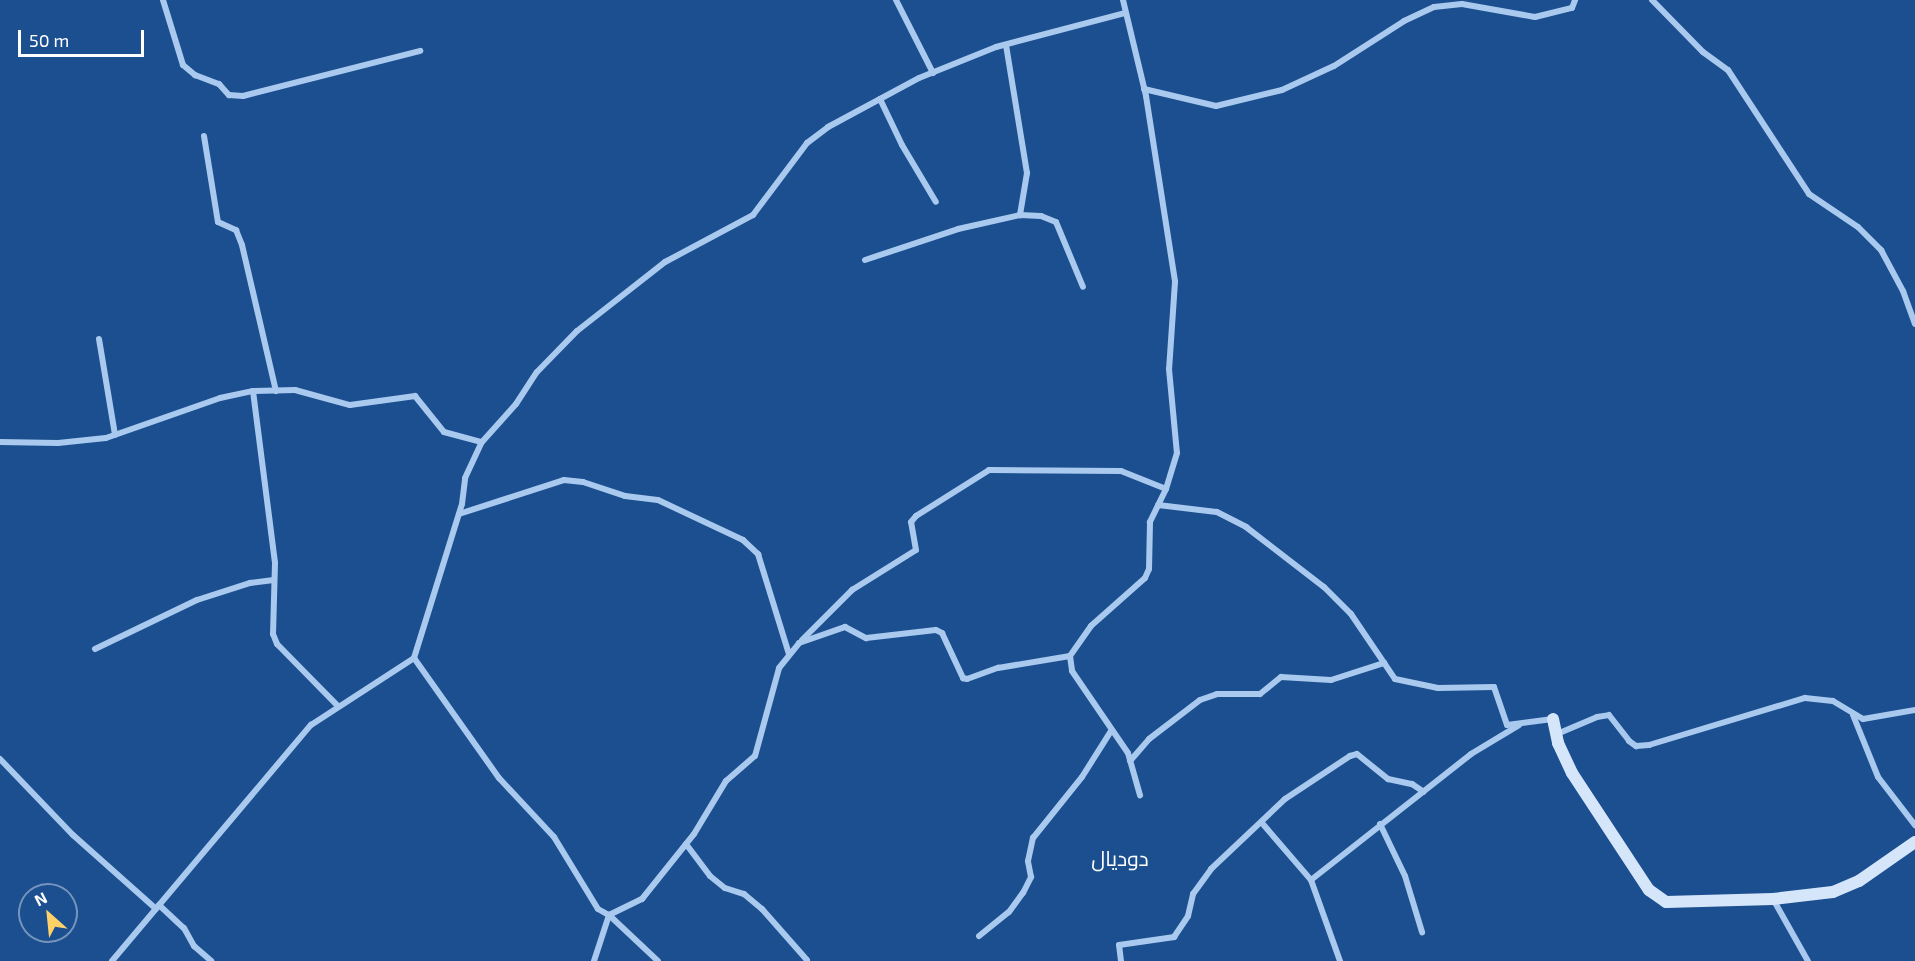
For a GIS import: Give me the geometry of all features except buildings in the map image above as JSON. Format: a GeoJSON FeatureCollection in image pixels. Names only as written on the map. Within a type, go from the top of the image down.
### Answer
{"type":"FeatureCollection","features":[{"type":"Feature","properties":{"kind":"street"},"geometry":{"type":"LineString","coordinates":[[163,0],[183,65],[195,75],[219,84],[229,95],[243,96],[420,51]]}},
{"type":"Feature","properties":{"kind":"street"},"geometry":{"type":"LineString","coordinates":[[896,0],[933,73]]}},
{"type":"Feature","properties":{"kind":"street"},"geometry":{"type":"LineString","coordinates":[[1123,0],[1144,89],[1175,282],[1168,369],[1177,453],[1166,489],[1150,522],[1149,569],[1145,578],[1091,626],[1070,656],[1072,671],[1130,761],[1140,795]]}},
{"type":"Feature","properties":{"kind":"street"},"geometry":{"type":"LineString","coordinates":[[1144,89],[1216,106],[1282,90],[1334,66],[1404,21],[1434,7],[1462,4],[1535,16],[1572,8],[1575,0]]}},
{"type":"Feature","properties":{"kind":"street"},"geometry":{"type":"LineString","coordinates":[[1652,0],[1703,52],[1728,70],[1809,194],[1858,227],[1881,250],[1903,291],[1915,324]]}},
{"type":"Feature","properties":{"kind":"street"},"geometry":{"type":"LineString","coordinates":[[112,961],[290,746],[337,705],[414,658],[459,514],[465,478],[482,442],[516,404],[537,372],[577,331],[665,262],[753,215],[807,143],[828,127],[933,73],[1006,45],[1125,14]]}},
{"type":"Feature","properties":{"kind":"street"},"geometry":{"type":"LineString","coordinates":[[1006,45],[1027,174],[1020,215]]}},
{"type":"Feature","properties":{"kind":"street"},"geometry":{"type":"LineString","coordinates":[[880,99],[902,145],[936,202]]}},
{"type":"Feature","properties":{"kind":"street"},"geometry":{"type":"LineString","coordinates":[[204,136],[218,222],[236,230],[242,245],[276,391]]}},
{"type":"Feature","properties":{"kind":"street"},"geometry":{"type":"LineString","coordinates":[[865,260],[931,236],[1020,215],[1056,222],[1083,287]]}},
{"type":"Feature","properties":{"kind":"street"},"geometry":{"type":"LineString","coordinates":[[99,339],[115,435]]}},
{"type":"Feature","properties":{"kind":"street"},"geometry":{"type":"LineString","coordinates":[[0,442],[58,443],[115,435],[220,398],[254,391],[276,391],[318,393],[333,402],[350,405],[415,396],[444,432],[482,442]]}},
{"type":"Feature","properties":{"kind":"street"},"geometry":{"type":"LineString","coordinates":[[254,391],[267,476],[274,580],[273,634],[277,644],[337,705]]}},
{"type":"Feature","properties":{"kind":"street"},"geometry":{"type":"LineString","coordinates":[[594,961],[609,915],[642,899],[686,844],[726,781],[755,756],[779,668],[789,654],[852,590],[915,550],[911,522],[916,516],[989,470],[1121,471],[1166,489]]}},
{"type":"Feature","properties":{"kind":"street"},"geometry":{"type":"LineString","coordinates":[[459,514],[564,480],[583,482],[626,496],[658,500],[742,540],[758,554],[789,654]]}},
{"type":"Feature","properties":{"kind":"street"},"geometry":{"type":"LineString","coordinates":[[1158,505],[1217,512],[1246,526],[1324,587],[1351,614],[1395,679],[1404,683],[1438,688],[1494,687],[1507,725],[1520,725],[1553,718],[1556,734],[1572,773],[1649,890],[1666,902],[1678,905],[1773,899],[1833,892],[1859,881],[1915,842]]}},
{"type":"Feature","properties":{"kind":"street"},"geometry":{"type":"LineString","coordinates":[[95,649],[197,600],[250,583],[274,580]]}},
{"type":"Feature","properties":{"kind":"street"},"geometry":{"type":"LineString","coordinates":[[799,643],[845,627],[866,638],[936,630],[942,633],[963,678],[968,679],[998,668],[1070,656]]}},
{"type":"Feature","properties":{"kind":"street"},"geometry":{"type":"LineString","coordinates":[[414,658],[499,778],[554,837],[598,909],[609,915],[658,961]]}},
{"type":"Feature","properties":{"kind":"street"},"geometry":{"type":"LineString","coordinates":[[1130,761],[1149,740],[1200,700],[1217,694],[1260,694],[1281,676],[1321,681],[1339,679],[1384,663]]}},
{"type":"Feature","properties":{"kind":"street"},"geometry":{"type":"LineString","coordinates":[[1556,734],[1609,716],[1629,741],[1636,746],[1649,745],[1805,698],[1833,701],[1863,719],[1915,710]]}},
{"type":"Feature","properties":{"kind":"street"},"geometry":{"type":"LineString","coordinates":[[1852,714],[1878,777],[1915,825]]}},
{"type":"Feature","properties":{"kind":"street"},"geometry":{"type":"LineString","coordinates":[[1311,880],[1471,754],[1520,725]]}},
{"type":"Feature","properties":{"kind":"street"},"geometry":{"type":"LineString","coordinates":[[979,936],[1010,912],[1023,893],[1031,877],[1028,861],[1033,838],[1082,777],[1111,731]]}},
{"type":"Feature","properties":{"kind":"street"},"geometry":{"type":"LineString","coordinates":[[1121,961],[1119,945],[1174,938],[1188,916],[1198,884],[1285,800],[1357,754],[1388,779],[1412,784],[1424,792]]}},
{"type":"Feature","properties":{"kind":"street"},"geometry":{"type":"LineString","coordinates":[[0,759],[73,835],[184,928],[194,946],[211,961]]}},
{"type":"Feature","properties":{"kind":"street"},"geometry":{"type":"LineString","coordinates":[[1262,823],[1311,880],[1340,961]]}},
{"type":"Feature","properties":{"kind":"street"},"geometry":{"type":"LineString","coordinates":[[1380,824],[1405,876],[1422,932]]}},
{"type":"Feature","properties":{"kind":"street"},"geometry":{"type":"LineString","coordinates":[[686,844],[710,876],[725,888],[744,894],[762,909],[807,960]]}},
{"type":"Feature","properties":{"kind":"street"},"geometry":{"type":"LineString","coordinates":[[1773,899],[1808,961]]}},
{"type":"Feature","properties":{"kind":"district","name":"دودیال"},"geometry":{"type":"Point","coordinates":[1120,858]}}]}
